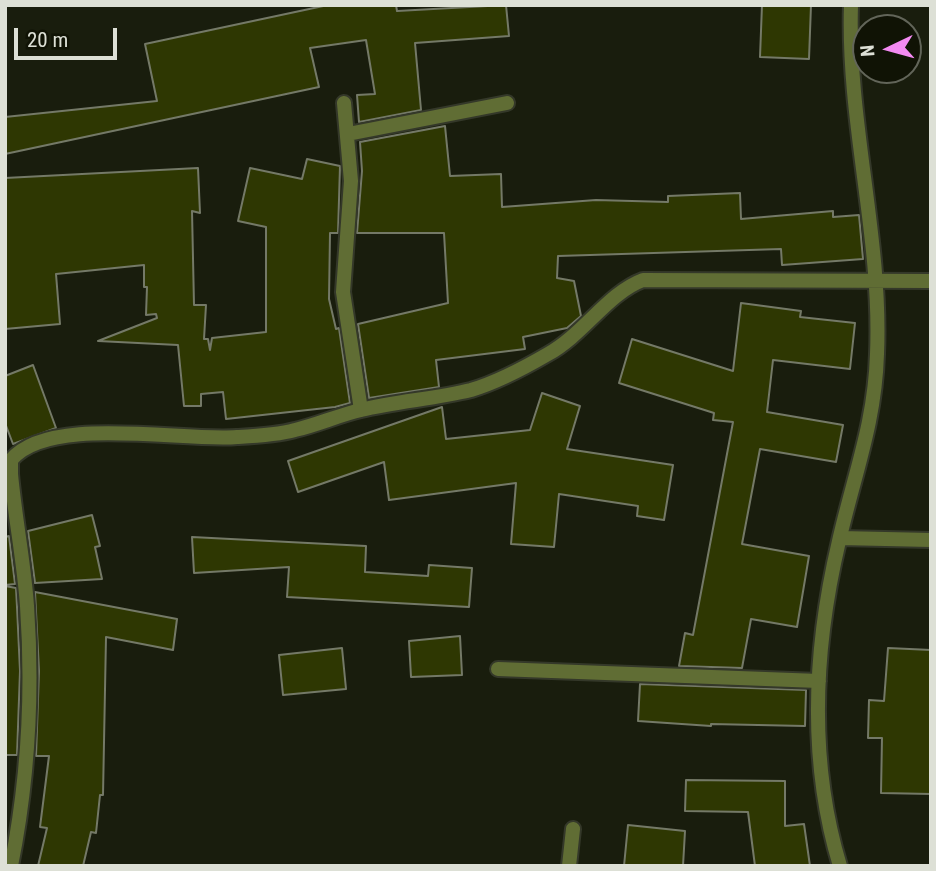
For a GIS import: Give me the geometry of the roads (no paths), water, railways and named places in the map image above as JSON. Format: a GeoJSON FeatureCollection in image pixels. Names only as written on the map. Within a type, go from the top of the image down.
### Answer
{"type":"FeatureCollection","features":[{"type":"Feature","properties":{"kind":"street"},"geometry":{"type":"LineString","coordinates":[[840,866],[823,800],[819,681],[825,605],[863,456],[872,409],[878,342],[877,279],[851,70],[851,5]]}},
{"type":"Feature","properties":{"kind":"street"},"geometry":{"type":"LineString","coordinates":[[344,103],[351,197],[342,292],[361,410]]}},
{"type":"Feature","properties":{"kind":"street"},"geometry":{"type":"LineString","coordinates":[[348,134],[507,103]]}},
{"type":"Feature","properties":{"kind":"street"},"geometry":{"type":"LineString","coordinates":[[11,866],[23,782],[29,644],[10,503],[11,460],[20,449],[58,439],[144,432],[235,438],[294,431],[361,410],[470,390],[498,380],[576,337],[626,286],[643,280],[877,279],[931,282]]}},
{"type":"Feature","properties":{"kind":"street"},"geometry":{"type":"LineString","coordinates":[[840,538],[931,540]]}},
{"type":"Feature","properties":{"kind":"street"},"geometry":{"type":"LineString","coordinates":[[498,669],[819,681]]}},
{"type":"Feature","properties":{"kind":"street"},"geometry":{"type":"LineString","coordinates":[[569,866],[573,829]]}}]}
